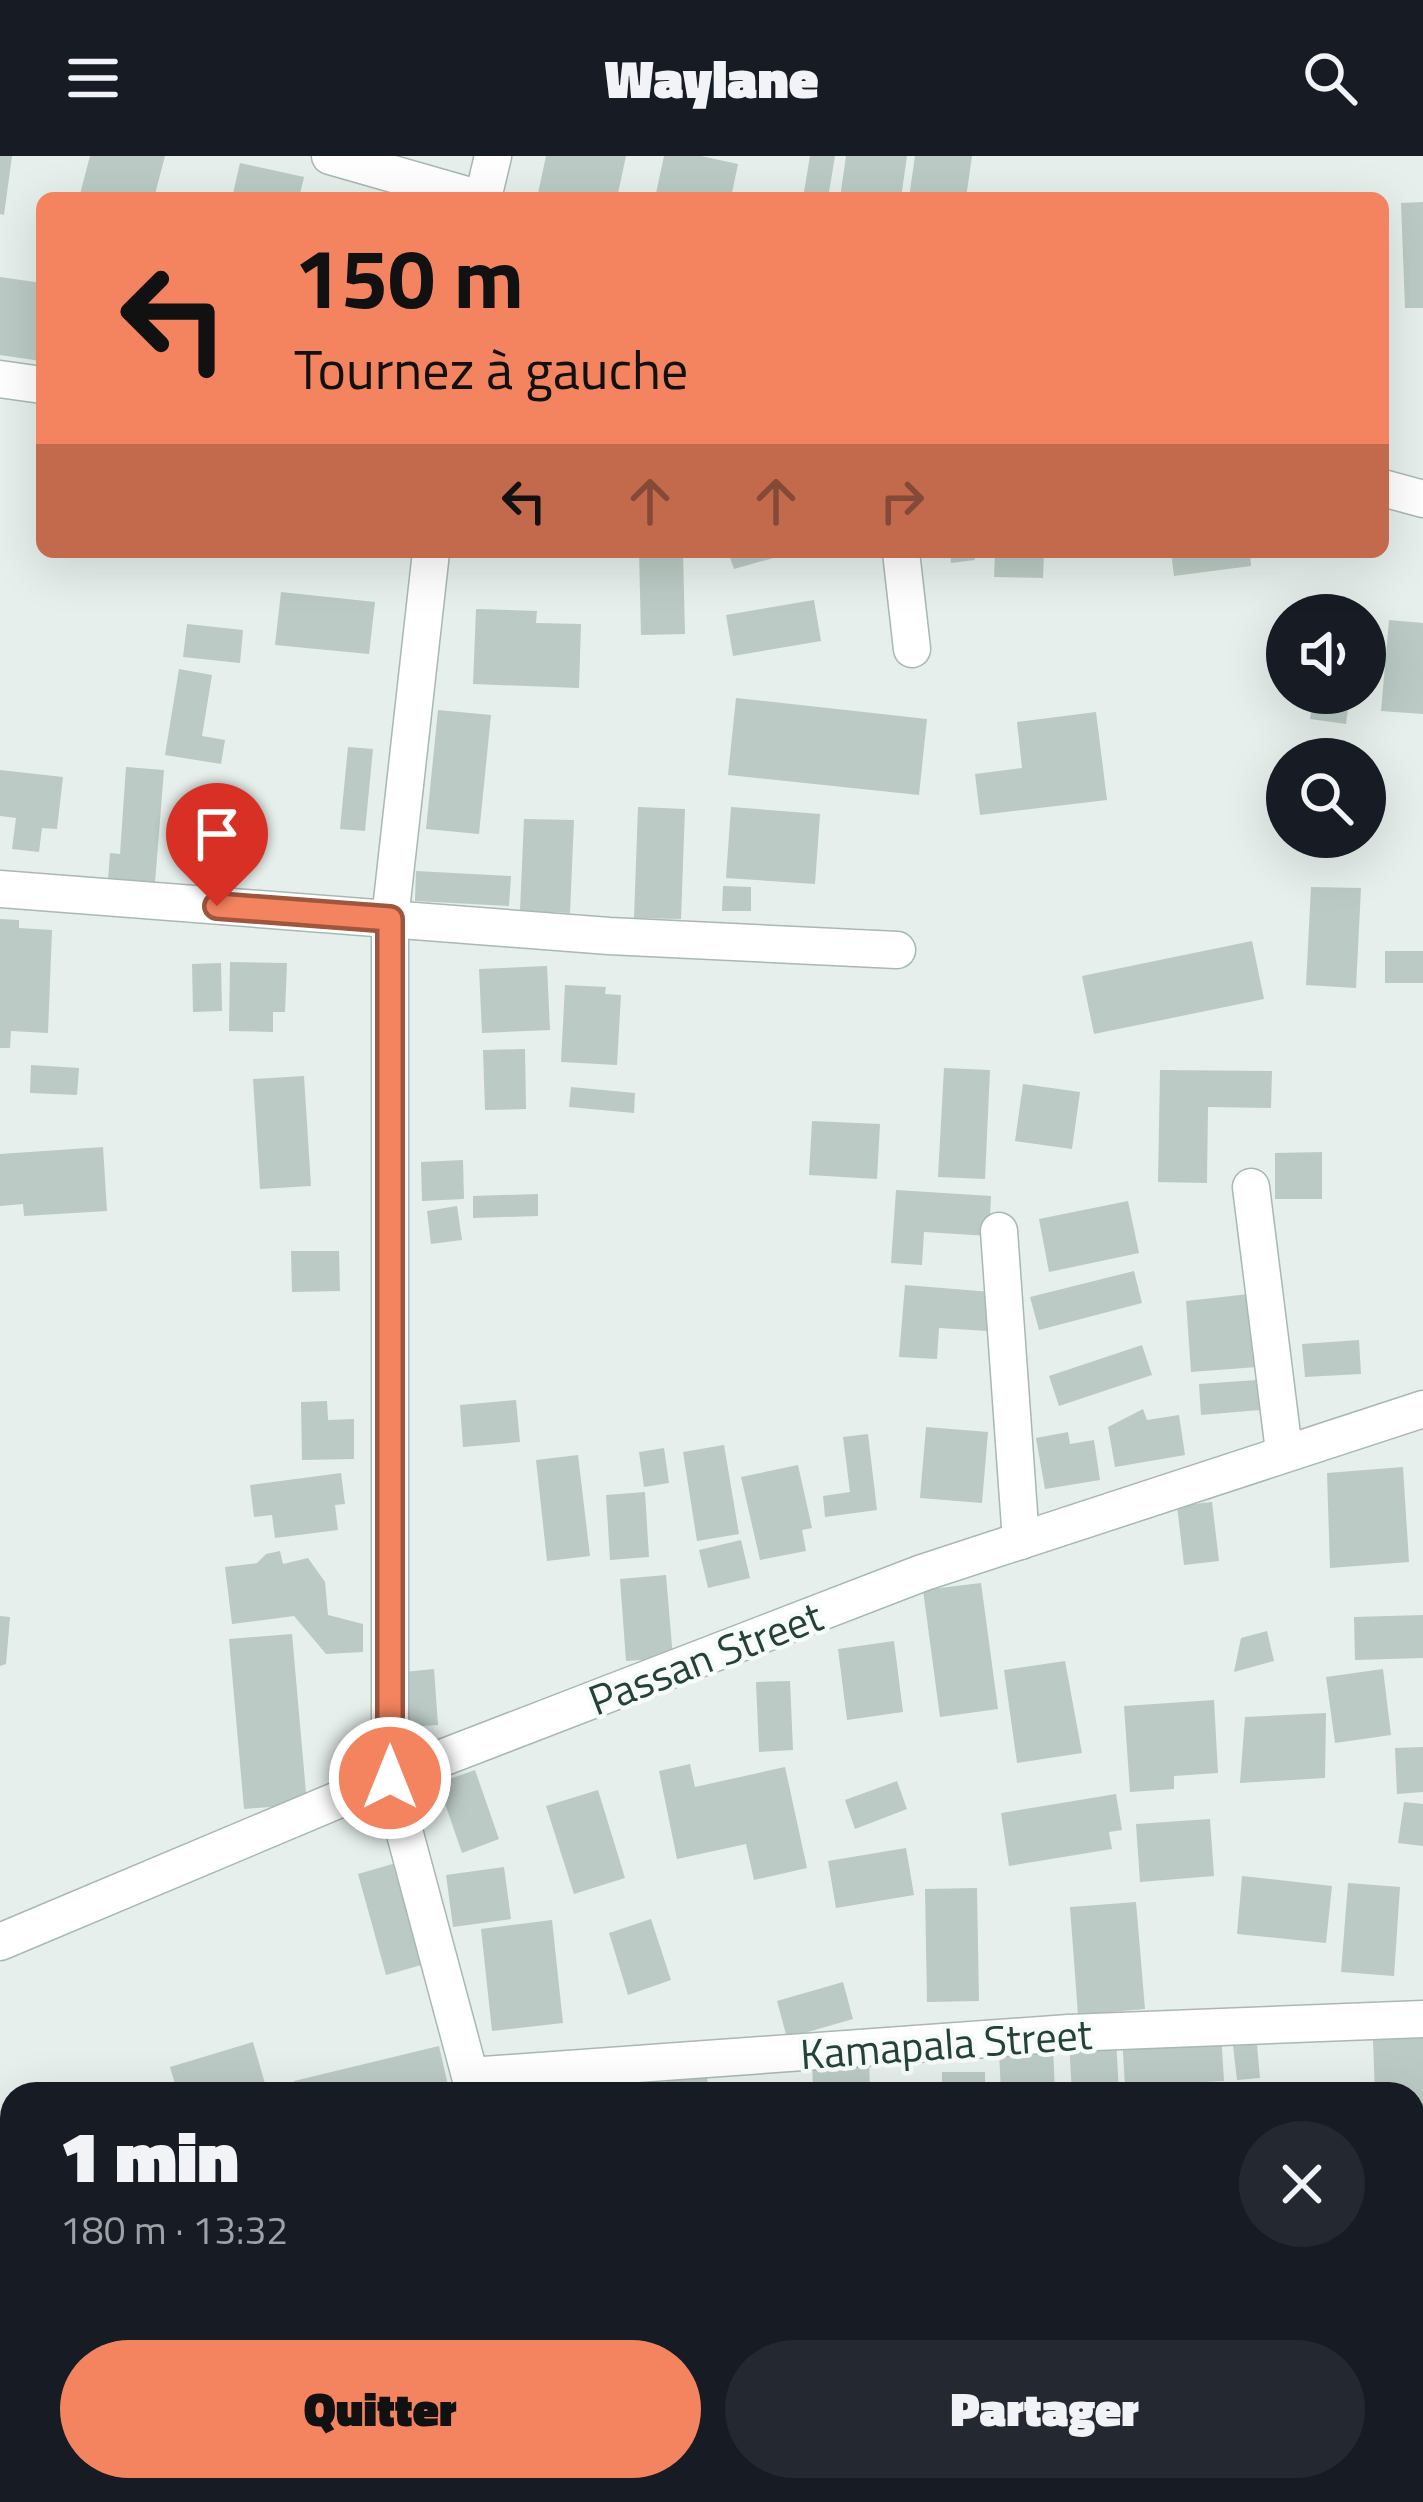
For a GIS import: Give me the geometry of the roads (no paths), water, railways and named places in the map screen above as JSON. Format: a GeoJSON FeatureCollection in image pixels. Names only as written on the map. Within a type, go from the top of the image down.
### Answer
{"type":"FeatureCollection","features":[{"type":"Feature","properties":{"kind":"street"},"geometry":{"type":"LineString","coordinates":[[330,156],[459,192]]}},
{"type":"Feature","properties":{"kind":"street"},"geometry":{"type":"LineString","coordinates":[[482,192],[493,156]]}},
{"type":"Feature","properties":{"kind":"street"},"geometry":{"type":"LineString","coordinates":[[0,379],[36,385]]}},
{"type":"Feature","properties":{"kind":"street"},"geometry":{"type":"LineString","coordinates":[[1389,490],[1423,499]]}},
{"type":"Feature","properties":{"kind":"street"},"geometry":{"type":"LineString","coordinates":[[430,558],[390,919],[390,1778],[471,2082]]}},
{"type":"Feature","properties":{"kind":"street"},"geometry":{"type":"LineString","coordinates":[[902,558],[911,649]]}},
{"type":"Feature","properties":{"kind":"street"},"geometry":{"type":"LineString","coordinates":[[0,889],[609,936],[897,950]]}},
{"type":"Feature","properties":{"kind":"street"},"geometry":{"type":"LineString","coordinates":[[1251,1186],[1284,1451]]}},
{"type":"Feature","properties":{"kind":"street"},"geometry":{"type":"LineString","coordinates":[[1000,1231],[1021,1541]]}},
{"type":"Feature","properties":{"kind":"street","name":"Passan Street"},"geometry":{"type":"LineString","coordinates":[[0,1942],[390,1778],[922,1573],[1423,1409]]}},
{"type":"Feature","properties":{"kind":"street","name":"Kamapala Street"},"geometry":{"type":"LineString","coordinates":[[506,2082],[1069,2033],[1423,2019]]}}]}
